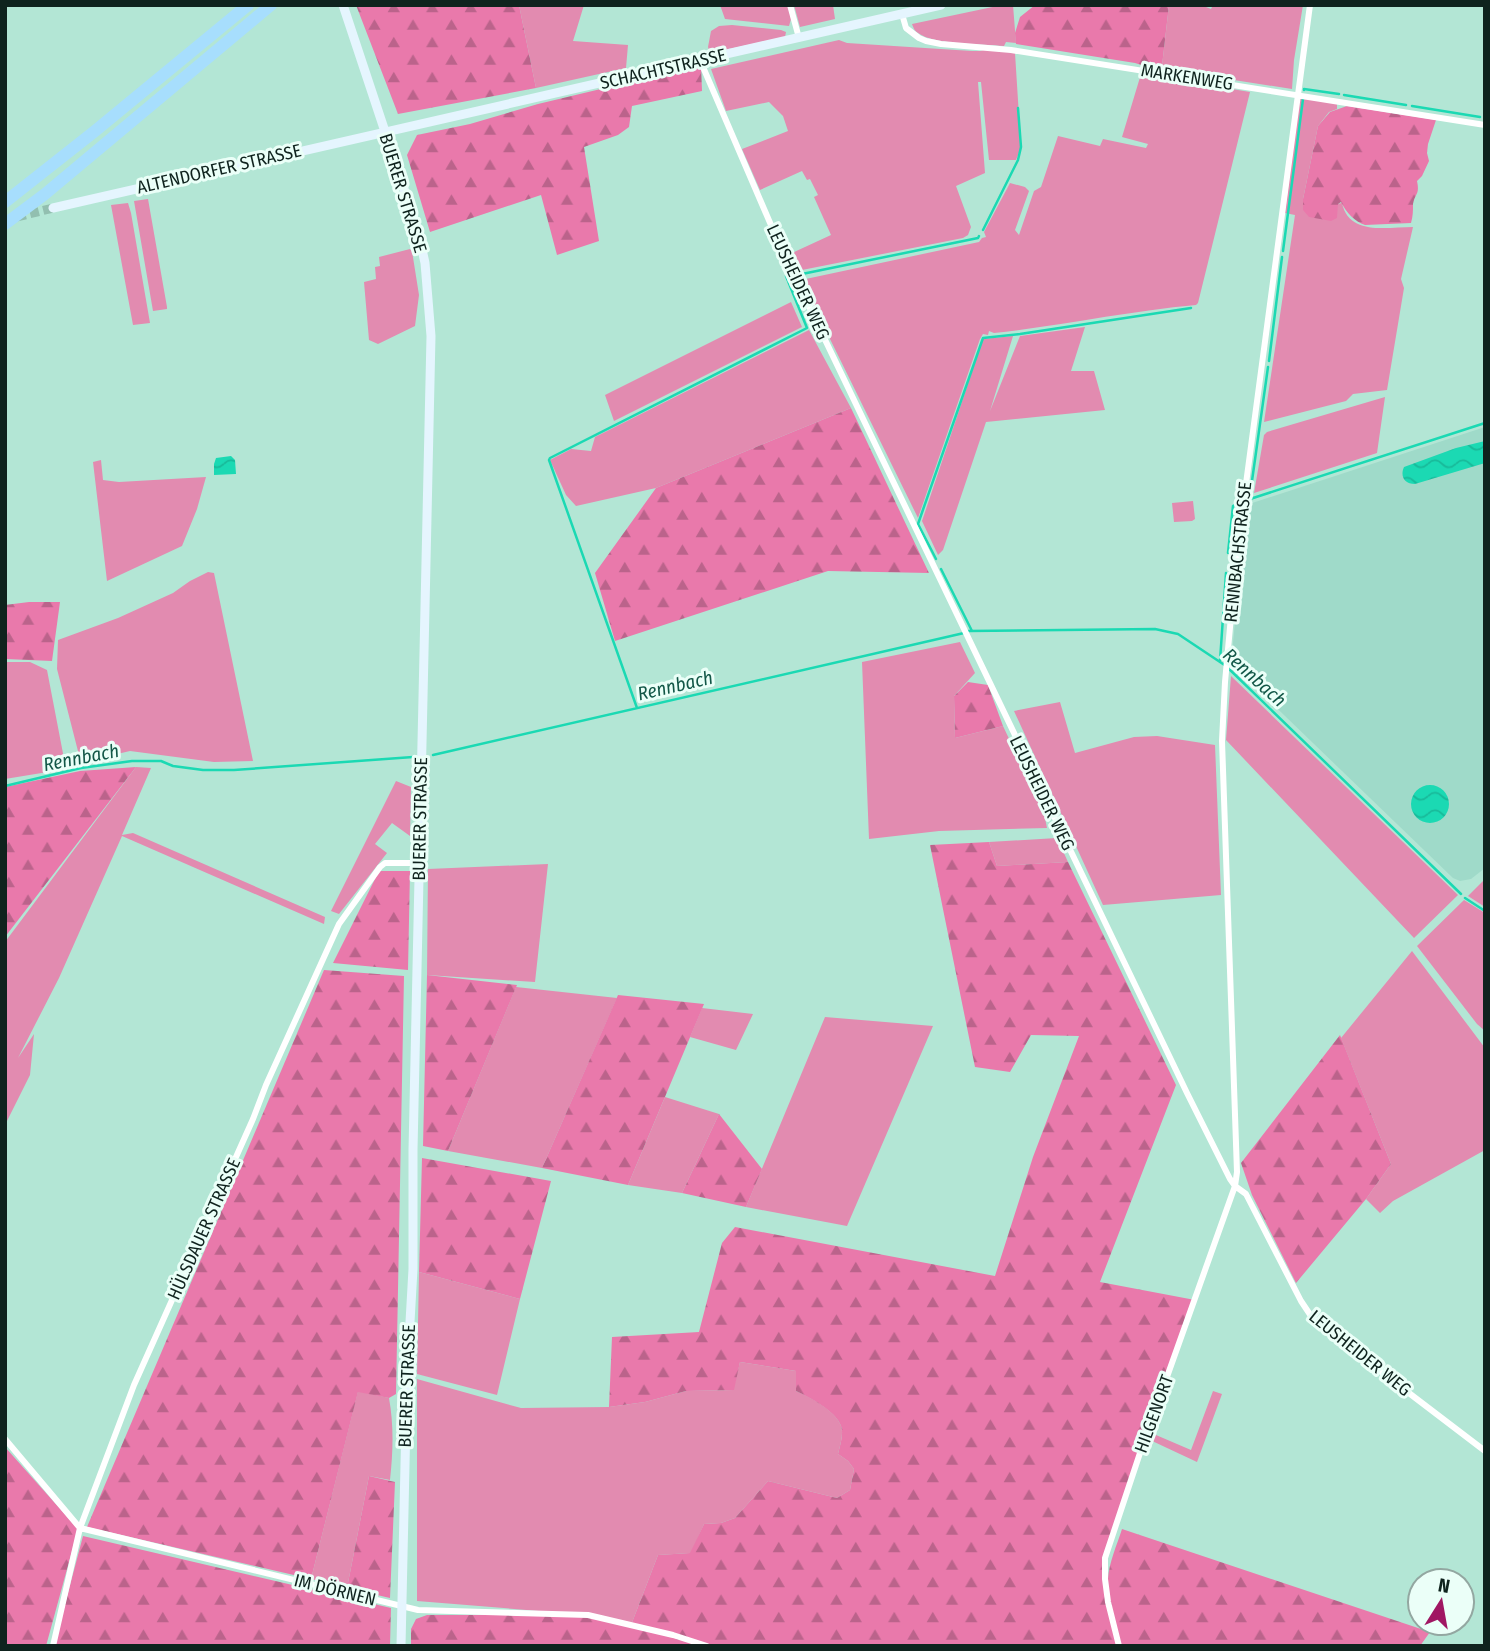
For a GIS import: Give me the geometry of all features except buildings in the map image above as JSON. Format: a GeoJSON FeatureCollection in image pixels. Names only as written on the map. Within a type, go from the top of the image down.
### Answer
{"type":"FeatureCollection","features":[{"type":"Feature","properties":{"kind":"highway"},"geometry":{"type":"LineString","coordinates":[[5,202],[248,5]]}},
{"type":"Feature","properties":{"kind":"highway"},"geometry":{"type":"LineString","coordinates":[[5,224],[45,194],[271,5]]}},
{"type":"Feature","properties":{"kind":"main road","name":"BUERER STRASSE"},"geometry":{"type":"LineString","coordinates":[[343,5],[418,231],[425,263],[431,336],[413,1150],[413,1269],[407,1375],[401,1646]]}},
{"type":"Feature","properties":{"kind":"main road","name":"SCHACHTSTRASSE"},"geometry":{"type":"LineString","coordinates":[[385,132],[941,5]]}},
{"type":"Feature","properties":{"kind":"main road","name":"ALTENDORFER STRASSE"},"geometry":{"type":"LineString","coordinates":[[53,208],[385,132]]}},
{"type":"Feature","properties":{"kind":"street"},"geometry":{"type":"LineString","coordinates":[[790,5],[799,38]]}},
{"type":"Feature","properties":{"kind":"street","name":"RENNBACHSTRASSE"},"geometry":{"type":"LineString","coordinates":[[1235,1186],[1222,741],[1225,682],[1237,551],[1310,5]]}},
{"type":"Feature","properties":{"kind":"street","name":"MARKENWEG"},"geometry":{"type":"LineString","coordinates":[[902,14],[906,28],[911,32],[926,41],[941,44],[1011,50],[1485,125]]}},
{"type":"Feature","properties":{"kind":"street","name":"LEUSHEIDER WEG"},"geometry":{"type":"LineString","coordinates":[[700,60],[780,246],[852,399],[931,558],[1186,1093],[1235,1186],[1246,1194],[1311,1316],[1485,1451]]}},
{"type":"Feature","properties":{"kind":"street","name":"HÜLSDAUER STRASSE"},"geometry":{"type":"LineString","coordinates":[[53,1646],[80,1528],[134,1385],[339,924],[385,863],[419,863]]}},
{"type":"Feature","properties":{"kind":"street","name":"HILGENORT"},"geometry":{"type":"LineString","coordinates":[[1119,1646],[1108,1602],[1105,1558],[1235,1186]]}},
{"type":"Feature","properties":{"kind":"street"},"geometry":{"type":"LineString","coordinates":[[5,1439],[80,1528]]}},
{"type":"Feature","properties":{"kind":"street","name":"IM DÖRNEN"},"geometry":{"type":"LineString","coordinates":[[80,1528],[418,1610],[588,1615],[707,1646]]}},
{"type":"Feature","properties":{"kind":"shaded area"},"geometry":{"type":"Polygon","coordinates":[[[519,5],[584,5],[573,41],[628,45],[626,68],[536,88],[519,5]]]}},
{"type":"Feature","properties":{"kind":"shaded area"},"geometry":{"type":"Polygon","coordinates":[[[720,5],[788,5],[791,19],[789,26],[725,19],[720,5]]]}},
{"type":"Feature","properties":{"kind":"shaded area"},"geometry":{"type":"Polygon","coordinates":[[[794,5],[833,5],[835,19],[800,27],[794,5]]]}},
{"type":"Feature","properties":{"kind":"shaded area"},"geometry":{"type":"Polygon","coordinates":[[[1013,5],[1016,43],[1006,42],[1004,46],[935,40],[918,33],[912,24],[1013,5]]]}},
{"type":"Feature","properties":{"kind":"shaded area"},"geometry":{"type":"Polygon","coordinates":[[[1169,5],[1201,5],[1211,9],[1213,5],[1303,5],[1292,89],[1164,69],[1162,66],[1169,5]]]}},
{"type":"Feature","properties":{"kind":"shaded area"},"geometry":{"type":"Polygon","coordinates":[[[732,25],[786,32],[785,37],[710,53],[708,47],[711,31],[719,26],[732,25]]]}},
{"type":"Feature","properties":{"kind":"shaded area"},"geometry":{"type":"Polygon","coordinates":[[[839,40],[847,43],[972,51],[987,49],[1015,53],[1021,148],[1016,160],[989,160],[981,82],[978,82],[985,173],[956,186],[971,227],[968,235],[802,270],[792,253],[831,235],[814,197],[818,195],[810,179],[807,180],[802,171],[760,190],[742,149],[788,131],[783,116],[769,102],[726,111],[711,69],[839,40]]]}},
{"type":"Feature","properties":{"kind":"shaded area"},"geometry":{"type":"Polygon","coordinates":[[[1141,74],[1250,92],[1198,303],[1019,330],[994,333],[989,331],[988,335],[983,334],[918,518],[801,280],[979,242],[986,237],[984,232],[1010,183],[1025,187],[1029,191],[1015,230],[1019,235],[1034,191],[1041,187],[1058,136],[1100,146],[1103,139],[1146,148],[1148,144],[1122,137],[1141,74]]]}},
{"type":"Feature","properties":{"kind":"shaded area"},"geometry":{"type":"Polygon","coordinates":[[[1301,98],[1337,102],[1337,109],[1329,112],[1318,126],[1303,210],[1342,203],[1352,221],[1361,225],[1381,228],[1413,227],[1401,279],[1404,288],[1387,390],[1353,394],[1346,401],[1264,422],[1295,215],[1285,213],[1301,98]]]}},
{"type":"Feature","properties":{"kind":"shaded area"},"geometry":{"type":"Polygon","coordinates":[[[148,199],[167,307],[153,311],[134,201],[148,199]]]}},
{"type":"Feature","properties":{"kind":"shaded area"},"geometry":{"type":"Polygon","coordinates":[[[128,203],[150,323],[133,325],[111,205],[128,203]]]}},
{"type":"Feature","properties":{"kind":"shaded area"},"geometry":{"type":"Polygon","coordinates":[[[410,249],[419,295],[415,326],[378,344],[369,340],[364,282],[376,279],[375,267],[380,266],[379,257],[410,249]]]}},
{"type":"Feature","properties":{"kind":"shaded area"},"geometry":{"type":"Polygon","coordinates":[[[791,302],[802,327],[614,421],[605,395],[791,302]]]}},
{"type":"Feature","properties":{"kind":"shaded area"},"geometry":{"type":"Polygon","coordinates":[[[1085,327],[1071,371],[1094,371],[1105,410],[986,422],[943,550],[938,555],[922,521],[983,339],[1013,336],[990,411],[1020,336],[1085,327]]]}},
{"type":"Feature","properties":{"kind":"shaded area"},"geometry":{"type":"Polygon","coordinates":[[[809,330],[851,408],[656,488],[576,506],[566,495],[550,460],[571,449],[591,451],[595,437],[809,330]]]}},
{"type":"Feature","properties":{"kind":"shaded area"},"geometry":{"type":"Polygon","coordinates":[[[1385,397],[1377,453],[1254,493],[1264,435],[1267,432],[1385,397]]]}},
{"type":"Feature","properties":{"kind":"shaded area"},"geometry":{"type":"Polygon","coordinates":[[[1485,427],[1485,868],[1471,879],[1460,881],[1453,878],[1231,664],[1246,505],[1485,427]]]}},
{"type":"Feature","properties":{"kind":"shaded area"},"geometry":{"type":"Polygon","coordinates":[[[101,460],[103,480],[119,482],[206,477],[182,546],[107,581],[93,462],[101,460]]]}},
{"type":"Feature","properties":{"kind":"shaded area"},"geometry":{"type":"Polygon","coordinates":[[[1193,501],[1195,519],[1174,522],[1172,503],[1193,501]]]}},
{"type":"Feature","properties":{"kind":"shaded area"},"geometry":{"type":"Polygon","coordinates":[[[208,572],[214,573],[253,761],[214,762],[130,751],[80,759],[57,669],[58,640],[118,618],[173,593],[208,572]]]}},
{"type":"Feature","properties":{"kind":"shaded area"},"geometry":{"type":"Polygon","coordinates":[[[960,642],[975,673],[954,696],[955,738],[1003,726],[1044,813],[1047,828],[939,831],[869,839],[862,662],[960,642]]]}},
{"type":"Feature","properties":{"kind":"shaded area"},"geometry":{"type":"Polygon","coordinates":[[[5,662],[30,662],[47,670],[66,769],[5,779],[5,662]]]}},
{"type":"Feature","properties":{"kind":"shaded area"},"geometry":{"type":"Polygon","coordinates":[[[1231,676],[1458,895],[1414,938],[1226,740],[1231,676]]]}},
{"type":"Feature","properties":{"kind":"shaded area"},"geometry":{"type":"Polygon","coordinates":[[[1060,702],[1075,753],[1134,737],[1157,736],[1215,745],[1221,895],[1103,905],[1014,711],[1060,702]]]}},
{"type":"Feature","properties":{"kind":"shaded area"},"geometry":{"type":"Polygon","coordinates":[[[136,767],[151,768],[122,835],[133,833],[325,917],[324,924],[122,836],[59,978],[18,1058],[34,1034],[30,1075],[5,1125],[5,942],[136,767]]]}},
{"type":"Feature","properties":{"kind":"shaded area"},"geometry":{"type":"Polygon","coordinates":[[[396,781],[411,787],[410,836],[392,823],[375,844],[387,853],[339,914],[331,911],[396,781]]]}},
{"type":"Feature","properties":{"kind":"shaded area"},"geometry":{"type":"Polygon","coordinates":[[[1057,838],[1068,862],[997,866],[989,842],[1057,838]]]}},
{"type":"Feature","properties":{"kind":"shaded area"},"geometry":{"type":"Polygon","coordinates":[[[548,864],[535,982],[427,975],[428,869],[548,864]]]}},
{"type":"Feature","properties":{"kind":"shaded area"},"geometry":{"type":"Polygon","coordinates":[[[1485,879],[1485,907],[1468,896],[1485,879]]]}},
{"type":"Feature","properties":{"kind":"shaded area"},"geometry":{"type":"Polygon","coordinates":[[[1464,900],[1485,913],[1485,1031],[1417,946],[1464,900]]]}},
{"type":"Feature","properties":{"kind":"shaded area"},"geometry":{"type":"Polygon","coordinates":[[[1412,951],[1485,1048],[1485,1150],[1393,1201],[1380,1213],[1366,1199],[1391,1164],[1341,1038],[1412,951]]]}},
{"type":"Feature","properties":{"kind":"shaded area"},"geometry":{"type":"Polygon","coordinates":[[[516,987],[617,998],[542,1168],[448,1151],[516,987]]]}},
{"type":"Feature","properties":{"kind":"shaded area"},"geometry":{"type":"Polygon","coordinates":[[[702,1008],[753,1014],[736,1050],[690,1037],[702,1008]]]}},
{"type":"Feature","properties":{"kind":"shaded area"},"geometry":{"type":"Polygon","coordinates":[[[825,1017],[933,1026],[847,1226],[746,1207],[825,1017]]]}},
{"type":"Feature","properties":{"kind":"shaded area"},"geometry":{"type":"Polygon","coordinates":[[[665,1097],[719,1114],[682,1193],[628,1185],[665,1097]]]}},
{"type":"Feature","properties":{"kind":"shaded area"},"geometry":{"type":"Polygon","coordinates":[[[419,1272],[520,1299],[497,1395],[417,1374],[419,1272]]]}},
{"type":"Feature","properties":{"kind":"shaded area"},"geometry":{"type":"Polygon","coordinates":[[[740,1362],[796,1371],[796,1391],[828,1410],[841,1426],[838,1454],[854,1469],[850,1490],[837,1498],[768,1481],[735,1518],[721,1523],[704,1524],[691,1553],[658,1555],[631,1625],[588,1615],[417,1601],[417,1379],[521,1408],[609,1407],[645,1402],[686,1391],[733,1390],[740,1362]]]}},
{"type":"Feature","properties":{"kind":"shaded area"},"geometry":{"type":"Polygon","coordinates":[[[358,1391],[389,1398],[392,1460],[390,1480],[369,1476],[347,1588],[311,1579],[358,1391]]]}},
{"type":"Feature","properties":{"kind":"shaded area"},"geometry":{"type":"Polygon","coordinates":[[[1213,1391],[1222,1394],[1197,1462],[1150,1440],[1156,1435],[1191,1450],[1213,1391]]]}},
{"type":"Feature","properties":{"kind":"green space"},"geometry":{"type":"Polygon","coordinates":[[[356,5],[519,5],[536,88],[398,114],[356,5]]]}},
{"type":"Feature","properties":{"kind":"green space"},"geometry":{"type":"Polygon","coordinates":[[[1035,5],[1169,5],[1162,66],[1154,69],[1135,63],[1016,44],[1015,33],[1020,17],[1035,5]]]}},
{"type":"Feature","properties":{"kind":"green space"},"geometry":{"type":"Polygon","coordinates":[[[701,65],[702,91],[632,106],[629,127],[618,135],[584,147],[599,241],[557,255],[541,195],[430,232],[407,155],[417,135],[701,65]]]}},
{"type":"Feature","properties":{"kind":"green space"},"geometry":{"type":"Polygon","coordinates":[[[1347,106],[1436,120],[1428,144],[1429,161],[1417,181],[1418,192],[1413,204],[1411,223],[1365,225],[1351,216],[1341,202],[1338,204],[1337,218],[1331,221],[1309,217],[1303,210],[1318,126],[1330,112],[1347,106]]]}},
{"type":"Feature","properties":{"kind":"green space"},"geometry":{"type":"Polygon","coordinates":[[[851,408],[929,573],[828,571],[615,641],[595,573],[656,488],[851,408]]]}},
{"type":"Feature","properties":{"kind":"green space"},"geometry":{"type":"Polygon","coordinates":[[[60,602],[52,661],[5,659],[5,605],[60,602]]]}},
{"type":"Feature","properties":{"kind":"green space"},"geometry":{"type":"Polygon","coordinates":[[[968,682],[988,685],[1003,726],[955,738],[954,696],[968,682]]]}},
{"type":"Feature","properties":{"kind":"green space"},"geometry":{"type":"Polygon","coordinates":[[[136,767],[5,937],[5,787],[80,771],[136,767]]]}},
{"type":"Feature","properties":{"kind":"green space"},"geometry":{"type":"Polygon","coordinates":[[[989,842],[997,866],[1068,862],[1176,1085],[1100,1282],[1195,1300],[1105,1558],[1105,1579],[1119,1646],[411,1646],[411,1629],[416,1619],[427,1615],[588,1615],[631,1625],[658,1555],[690,1553],[704,1524],[721,1523],[735,1518],[768,1481],[837,1498],[850,1490],[854,1469],[838,1454],[841,1426],[828,1410],[796,1391],[796,1371],[740,1362],[734,1390],[686,1391],[645,1402],[609,1407],[612,1337],[699,1332],[722,1243],[735,1227],[995,1276],[1033,1157],[1079,1036],[1031,1035],[1010,1072],[975,1067],[930,845],[989,842]]]}},
{"type":"Feature","properties":{"kind":"green space"},"geometry":{"type":"Polygon","coordinates":[[[379,871],[410,871],[408,970],[333,963],[379,871]]]}},
{"type":"Feature","properties":{"kind":"green space"},"geometry":{"type":"Polygon","coordinates":[[[324,970],[404,976],[396,1394],[389,1398],[358,1392],[311,1579],[87,1527],[324,970]]]}},
{"type":"Feature","properties":{"kind":"green space"},"geometry":{"type":"Polygon","coordinates":[[[427,975],[517,985],[448,1151],[423,1146],[427,975]]]}},
{"type":"Feature","properties":{"kind":"green space"},"geometry":{"type":"Polygon","coordinates":[[[618,995],[704,1004],[628,1185],[542,1168],[618,995]]]}},
{"type":"Feature","properties":{"kind":"green space"},"geometry":{"type":"Polygon","coordinates":[[[1340,1035],[1391,1164],[1366,1199],[1296,1283],[1252,1195],[1241,1163],[1340,1035]]]}},
{"type":"Feature","properties":{"kind":"green space"},"geometry":{"type":"Polygon","coordinates":[[[719,1114],[762,1169],[746,1207],[682,1193],[719,1114]]]}},
{"type":"Feature","properties":{"kind":"green space"},"geometry":{"type":"Polygon","coordinates":[[[422,1158],[551,1181],[520,1299],[419,1272],[422,1158]]]}},
{"type":"Feature","properties":{"kind":"green space"},"geometry":{"type":"Polygon","coordinates":[[[5,1447],[78,1529],[46,1646],[5,1646],[5,1447]]]}},
{"type":"Feature","properties":{"kind":"green space"},"geometry":{"type":"Polygon","coordinates":[[[369,1476],[395,1482],[390,1598],[347,1588],[369,1476]]]}},
{"type":"Feature","properties":{"kind":"green space"},"geometry":{"type":"Polygon","coordinates":[[[1122,1529],[1406,1624],[1406,1637],[1426,1637],[1420,1646],[1121,1646],[1108,1587],[1112,1560],[1122,1529]]]}},
{"type":"Feature","properties":{"kind":"green space"},"geometry":{"type":"Polygon","coordinates":[[[83,1536],[391,1608],[390,1646],[54,1646],[83,1536]]]}},
{"type":"Feature","properties":{"kind":"water"},"geometry":{"type":"Polygon","coordinates":[[[1485,441],[1485,463],[1415,484],[1404,479],[1404,467],[1456,448],[1485,441]]]}},
{"type":"Feature","properties":{"kind":"water"},"geometry":{"type":"Polygon","coordinates":[[[231,456],[235,460],[236,474],[214,475],[216,458],[231,456]]]}},
{"type":"Feature","properties":{"kind":"water"},"geometry":{"type":"Polygon","coordinates":[[[1430,785],[1443,791],[1449,804],[1443,817],[1430,823],[1417,817],[1411,804],[1417,791],[1430,785]]]}},
{"type":"Feature","properties":{"kind":"waterway"},"geometry":{"type":"LineString","coordinates":[[1304,90],[1339,94]]}},
{"type":"Feature","properties":{"kind":"waterway"},"geometry":{"type":"LineString","coordinates":[[1344,95],[1406,105]]}},
{"type":"Feature","properties":{"kind":"waterway"},"geometry":{"type":"LineString","coordinates":[[1283,251],[1303,99]]}},
{"type":"Feature","properties":{"kind":"waterway"},"geometry":{"type":"LineString","coordinates":[[1412,106],[1480,117]]}},
{"type":"Feature","properties":{"kind":"waterway"},"geometry":{"type":"LineString","coordinates":[[983,230],[1018,160],[1021,147],[1018,108]]}},
{"type":"Feature","properties":{"kind":"waterway"},"geometry":{"type":"LineString","coordinates":[[802,274],[979,236]]}},
{"type":"Feature","properties":{"kind":"waterway"},"geometry":{"type":"LineString","coordinates":[[1269,361],[1282,257]]}},
{"type":"Feature","properties":{"kind":"waterway"},"geometry":{"type":"LineString","coordinates":[[637,708],[549,460],[807,328],[786,276],[793,275]]}},
{"type":"Feature","properties":{"kind":"waterway"},"geometry":{"type":"LineString","coordinates":[[936,559],[918,524],[983,338],[1191,308]]}},
{"type":"Feature","properties":{"kind":"waterway"},"geometry":{"type":"LineString","coordinates":[[1251,488],[1268,367]]}},
{"type":"Feature","properties":{"kind":"waterway"},"geometry":{"type":"LineString","coordinates":[[1247,500],[1485,423]]}},
{"type":"Feature","properties":{"kind":"waterway"},"geometry":{"type":"LineString","coordinates":[[1228,553],[1233,506],[1236,504]]}},
{"type":"Feature","properties":{"kind":"waterway"},"geometry":{"type":"LineString","coordinates":[[941,569],[972,631]]}},
{"type":"Feature","properties":{"kind":"waterway"},"geometry":{"type":"LineString","coordinates":[[1220,661],[1226,573]]}},
{"type":"Feature","properties":{"kind":"waterway","name":"Rennbach"},"geometry":{"type":"LineString","coordinates":[[968,631],[1155,629],[1178,634],[1226,666],[1461,894]]}},
{"type":"Feature","properties":{"kind":"waterway","name":"Rennbach"},"geometry":{"type":"LineString","coordinates":[[433,755],[964,633]]}},
{"type":"Feature","properties":{"kind":"waterway","name":"Rennbach"},"geometry":{"type":"LineString","coordinates":[[5,786],[81,768],[132,761],[161,761],[173,766],[203,770],[234,770],[413,757]]}},
{"type":"Feature","properties":{"kind":"waterway"},"geometry":{"type":"LineString","coordinates":[[1465,898],[1485,911]]}},
{"type":"Feature","properties":{"kind":"tunnel"},"geometry":{"type":"LineString","coordinates":[[17,217],[53,208]]}}]}
